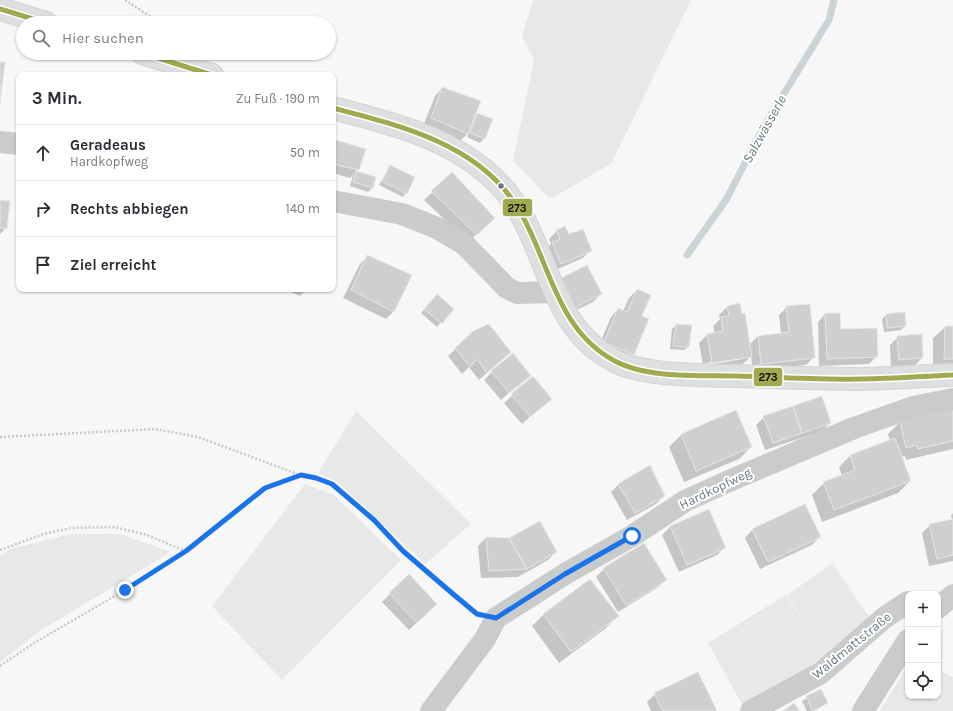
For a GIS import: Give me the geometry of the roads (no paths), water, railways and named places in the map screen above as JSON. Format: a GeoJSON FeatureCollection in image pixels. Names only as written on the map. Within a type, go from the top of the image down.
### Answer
{"type":"FeatureCollection","features":[{"type":"Feature","properties":{"kind":"street"},"geometry":{"type":"LineString","coordinates":[[0,9],[23,16]]}},
{"type":"Feature","properties":{"kind":"street"},"geometry":{"type":"LineString","coordinates":[[164,60],[202,72]]}},
{"type":"Feature","properties":{"kind":"street"},"geometry":{"type":"LineString","coordinates":[[336,109],[397,125],[450,146],[473,161],[497,182],[509,195],[522,215],[555,292],[572,324],[595,348],[619,363],[650,370],[695,375],[863,379],[953,375]]}},
{"type":"Feature","properties":{"kind":"street"},"geometry":{"type":"LineString","coordinates":[[0,142],[16,144]]}},
{"type":"Feature","properties":{"kind":"street"},"geometry":{"type":"LineString","coordinates":[[336,202],[402,214],[437,228],[464,244],[507,288],[518,293],[555,292]]}},
{"type":"Feature","properties":{"kind":"street","name":"Hardkopfweg"},"geometry":{"type":"LineString","coordinates":[[430,711],[485,639],[496,618],[565,574],[632,536],[691,498],[812,444],[854,428],[913,407],[953,399]]}},
{"type":"Feature","properties":{"kind":"street"},"geometry":{"type":"LineString","coordinates":[[941,594],[953,594]]}},
{"type":"Feature","properties":{"kind":"street"},"geometry":{"type":"LineString","coordinates":[[941,605],[953,594]]}},
{"type":"Feature","properties":{"kind":"street","name":"Waldmattstraße"},"geometry":{"type":"LineString","coordinates":[[751,711],[820,673],[884,618],[905,604]]}},
{"type":"Feature","properties":{"kind":"street"},"geometry":{"type":"LineString","coordinates":[[863,711],[905,645]]}},
{"type":"Feature","properties":{"kind":"waterway","name":"Salzwässerle"},"geometry":{"type":"LineString","coordinates":[[687,255],[726,200],[763,128],[829,20],[834,0]]}}]}
